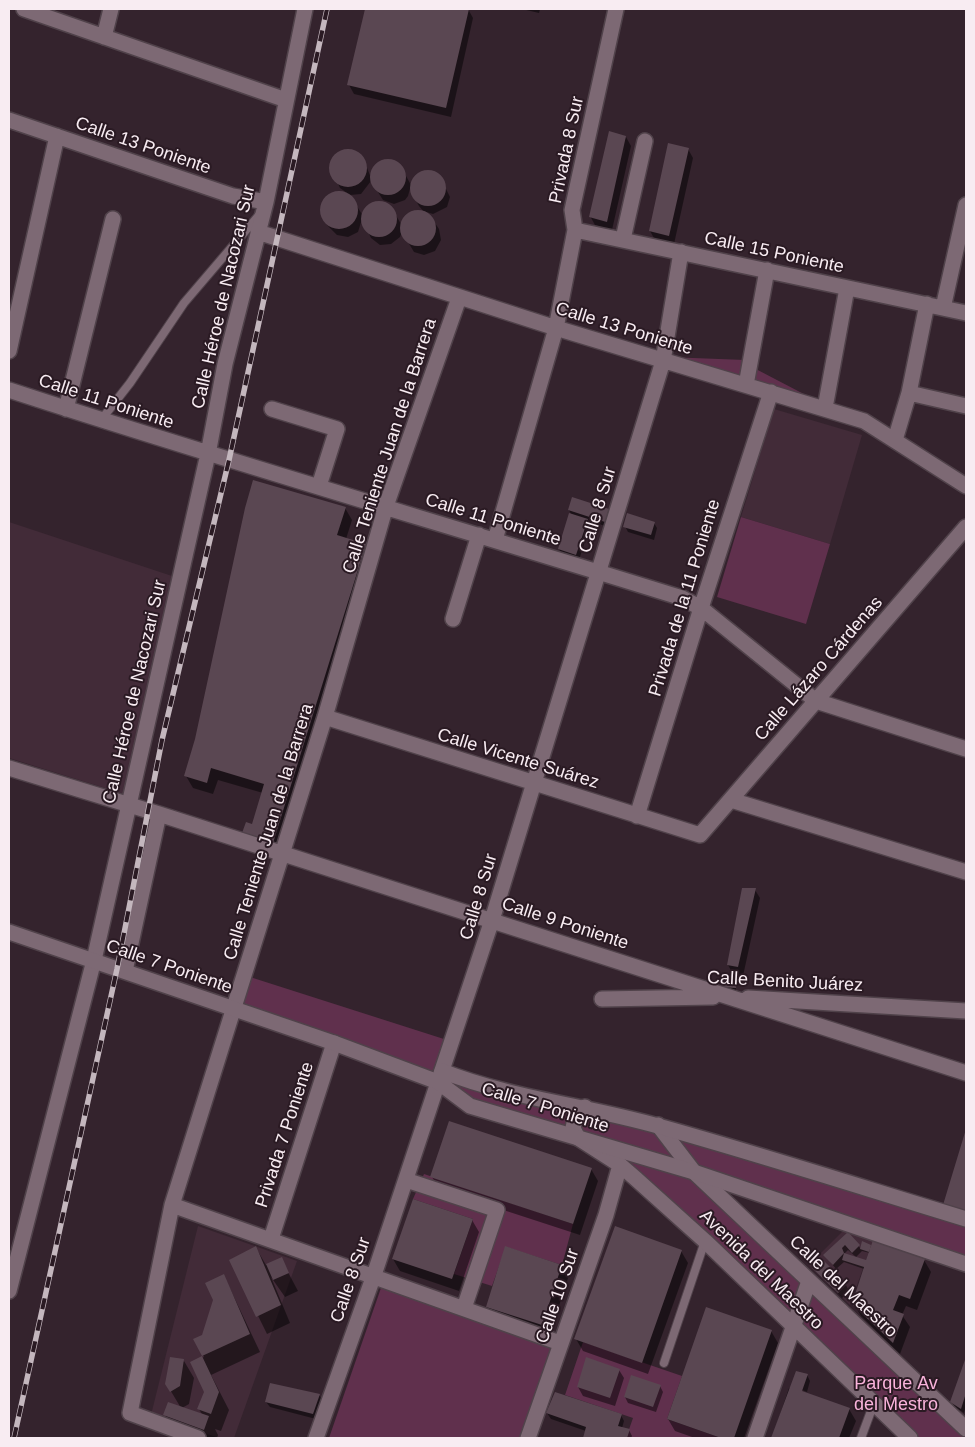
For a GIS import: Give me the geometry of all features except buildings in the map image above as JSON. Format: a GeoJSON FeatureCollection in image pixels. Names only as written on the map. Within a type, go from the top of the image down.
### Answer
{"type":"FeatureCollection","features":[{"type":"Feature","properties":{"kind":"street"},"geometry":{"type":"LineString","coordinates":[[24,9],[286,100]]}},
{"type":"Feature","properties":{"kind":"street"},"geometry":{"type":"LineString","coordinates":[[104,37],[111,9]]}},
{"type":"Feature","properties":{"kind":"street","name":"Calle Héroe de Nacozari Sur"},"geometry":{"type":"LineString","coordinates":[[9,1291],[15,1238],[94,960],[208,454],[225,364],[265,205],[305,9]]}},
{"type":"Feature","properties":{"kind":"street","name":"Privada 8 Sur"},"geometry":{"type":"LineString","coordinates":[[495,540],[556,328],[574,230],[572,210],[616,9]]}},
{"type":"Feature","properties":{"kind":"street","name":"Calle 13 Poniente"},"geometry":{"type":"LineString","coordinates":[[9,120],[232,196],[265,205]]}},
{"type":"Feature","properties":{"kind":"street"},"geometry":{"type":"LineString","coordinates":[[9,351],[57,136]]}},
{"type":"Feature","properties":{"kind":"street"},"geometry":{"type":"LineString","coordinates":[[623,239],[645,141]]}},
{"type":"Feature","properties":{"kind":"street"},"geometry":{"type":"LineString","coordinates":[[943,308],[966,205]]}},
{"type":"Feature","properties":{"kind":"street"},"geometry":{"type":"LineString","coordinates":[[66,409],[113,219]]}},
{"type":"Feature","properties":{"kind":"street","name":"Calle 15 Poniente"},"geometry":{"type":"LineString","coordinates":[[574,230],[966,313]]}},
{"type":"Feature","properties":{"kind":"street","name":"Calle 13 Poniente"},"geometry":{"type":"LineString","coordinates":[[258,232],[459,298],[864,421],[966,486]]}},
{"type":"Feature","properties":{"kind":"street","name":"Calle 8 Sur"},"geometry":{"type":"LineString","coordinates":[[316,1438],[374,1275],[492,920],[663,361],[681,252]]}},
{"type":"Feature","properties":{"kind":"street"},"geometry":{"type":"LineString","coordinates":[[746,385],[767,270]]}},
{"type":"Feature","properties":{"kind":"street"},"geometry":{"type":"LineString","coordinates":[[825,408],[847,288]]}},
{"type":"Feature","properties":{"kind":"street","name":"Calle Teniente Juan de la Barrera"},"geometry":{"type":"LineString","coordinates":[[170,1433],[130,1413],[172,1205],[325,717],[386,506],[459,298]]}},
{"type":"Feature","properties":{"kind":"street"},"geometry":{"type":"LineString","coordinates":[[895,440],[909,393],[927,304]]}},
{"type":"Feature","properties":{"kind":"street","name":"Calle 11 Poniente"},"geometry":{"type":"LineString","coordinates":[[9,390],[208,454],[386,506],[682,598],[701,608],[816,701],[966,749]]}},
{"type":"Feature","properties":{"kind":"street","name":"Privada de la 11 Poniente"},"geometry":{"type":"LineString","coordinates":[[637,816],[701,608],[771,392]]}},
{"type":"Feature","properties":{"kind":"street"},"geometry":{"type":"LineString","coordinates":[[909,393],[966,406]]}},
{"type":"Feature","properties":{"kind":"street"},"geometry":{"type":"LineString","coordinates":[[272,409],[336,429],[319,486]]}},
{"type":"Feature","properties":{"kind":"street","name":"Calle Lázaro Cárdenas"},"geometry":{"type":"LineString","coordinates":[[700,836],[966,527]]}},
{"type":"Feature","properties":{"kind":"street"},"geometry":{"type":"LineString","coordinates":[[453,619],[479,535]]}},
{"type":"Feature","properties":{"kind":"street","name":"Calle Vicente Suárez"},"geometry":{"type":"LineString","coordinates":[[325,717],[700,836]]}},
{"type":"Feature","properties":{"kind":"street","name":"Calle 9 Poniente"},"geometry":{"type":"LineString","coordinates":[[9,768],[492,920],[966,1073]]}},
{"type":"Feature","properties":{"kind":"street"},"geometry":{"type":"LineString","coordinates":[[730,800],[966,872]]}},
{"type":"Feature","properties":{"kind":"street"},"geometry":{"type":"LineString","coordinates":[[126,971],[158,814]]}},
{"type":"Feature","properties":{"kind":"street","name":"Calle 7 Poniente"},"geometry":{"type":"LineString","coordinates":[[9,932],[334,1043],[440,1077],[585,1107],[658,1125],[966,1219]]}},
{"type":"Feature","properties":{"kind":"street","name":"Calle Benito Juárez"},"geometry":{"type":"LineString","coordinates":[[602,999],[724,996],[966,1011]]}},
{"type":"Feature","properties":{"kind":"street","name":"Privada 7 Poniente"},"geometry":{"type":"LineString","coordinates":[[271,1239],[334,1043]]}},
{"type":"Feature","properties":{"kind":"street","name":"Calle 7 Poniente"},"geometry":{"type":"LineString","coordinates":[[440,1077],[470,1106],[694,1172],[966,1264]]}},
{"type":"Feature","properties":{"kind":"street"},"geometry":{"type":"LineString","coordinates":[[578,1138],[573,1128],[575,1119],[585,1107]]}},
{"type":"Feature","properties":{"kind":"street","name":"Calle del Maestro"},"geometry":{"type":"LineString","coordinates":[[658,1125],[694,1172],[966,1429]]}},
{"type":"Feature","properties":{"kind":"street","name":"Avenida del Maestro"},"geometry":{"type":"LineString","coordinates":[[578,1138],[620,1165],[705,1241],[910,1438]]}},
{"type":"Feature","properties":{"kind":"street","name":"Calle 10 Sur"},"geometry":{"type":"LineString","coordinates":[[528,1438],[606,1215],[620,1165]]}},
{"type":"Feature","properties":{"kind":"street"},"geometry":{"type":"LineString","coordinates":[[406,1180],[497,1210],[464,1308]]}},
{"type":"Feature","properties":{"kind":"street"},"geometry":{"type":"LineString","coordinates":[[172,1205],[374,1275],[560,1343]]}},
{"type":"Feature","properties":{"kind":"street"},"geometry":{"type":"LineString","coordinates":[[755,1438],[809,1281]]}},
{"type":"Feature","properties":{"kind":"street"},"geometry":{"type":"LineString","coordinates":[[170,1433],[198,1438]]}},
{"type":"Feature","properties":{"kind":"lane"},"geometry":{"type":"LineString","coordinates":[[101,420],[130,383],[184,303],[265,205]]}},
{"type":"Feature","properties":{"kind":"lane"},"geometry":{"type":"LineString","coordinates":[[664,1363],[705,1241]]}},
{"type":"Feature","properties":{"kind":"lane"},"geometry":{"type":"LineString","coordinates":[[861,1438],[874,1403]]}},
{"type":"Feature","properties":{"kind":"shaded area"},"geometry":{"type":"Polygon","coordinates":[[[774,409],[862,435],[830,544],[741,517],[774,409]]]}},
{"type":"Feature","properties":{"kind":"shaded area"},"geometry":{"type":"Polygon","coordinates":[[[9,522],[172,576],[124,794],[9,758],[9,522]]]}},
{"type":"Feature","properties":{"kind":"shaded area"},"geometry":{"type":"Polygon","coordinates":[[[198,1226],[297,1261],[234,1438],[219,1438],[151,1415],[198,1226]]]}},
{"type":"Feature","properties":{"kind":"shaded area"},"geometry":{"type":"Polygon","coordinates":[[[844,1230],[873,1240],[850,1305],[809,1265],[844,1230]]]}},
{"type":"Feature","properties":{"kind":"green space"},"geometry":{"type":"Polygon","coordinates":[[[667,357],[745,360],[752,367],[821,403],[667,357]]]}},
{"type":"Feature","properties":{"kind":"green space"},"geometry":{"type":"Polygon","coordinates":[[[741,517],[830,544],[806,624],[717,597],[741,517]]]}},
{"type":"Feature","properties":{"kind":"green space"},"geometry":{"type":"Polygon","coordinates":[[[250,977],[447,1040],[438,1077],[239,1008],[250,977]]]}},
{"type":"Feature","properties":{"kind":"green space"},"geometry":{"type":"Polygon","coordinates":[[[445,1074],[966,1219],[966,1263],[460,1098],[445,1074]]]}},
{"type":"Feature","properties":{"kind":"green space","name":"Parque Av del Mestro"},"geometry":{"type":"Polygon","coordinates":[[[631,1154],[672,1166],[697,1182],[966,1432],[966,1438],[912,1438],[625,1163],[631,1154]]]}},
{"type":"Feature","properties":{"kind":"green space"},"geometry":{"type":"Polygon","coordinates":[[[424,1174],[573,1224],[562,1265],[506,1247],[492,1286],[454,1274],[473,1219],[413,1199],[424,1174]]]}},
{"type":"Feature","properties":{"kind":"green space"},"geometry":{"type":"Polygon","coordinates":[[[382,1285],[553,1346],[520,1438],[329,1438],[382,1285]]]}},
{"type":"Feature","properties":{"kind":"green space"},"geometry":{"type":"Polygon","coordinates":[[[583,1342],[682,1376],[667,1419],[721,1438],[626,1438],[633,1418],[565,1395],[583,1342]]]}},
{"type":"Feature","properties":{"kind":"railway"},"geometry":{"type":"LineString","coordinates":[[14,1438],[117,969],[162,740],[229,460],[327,9]]}}]}
